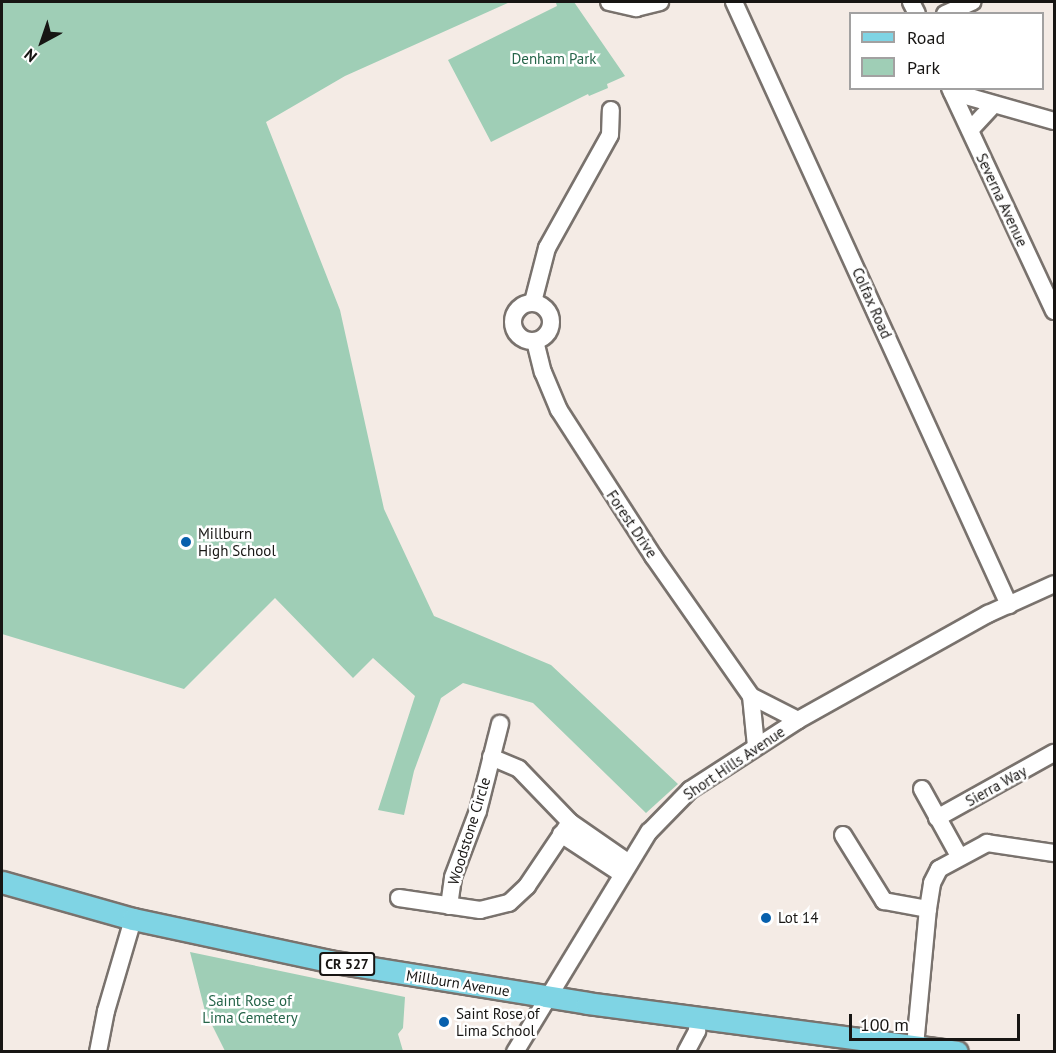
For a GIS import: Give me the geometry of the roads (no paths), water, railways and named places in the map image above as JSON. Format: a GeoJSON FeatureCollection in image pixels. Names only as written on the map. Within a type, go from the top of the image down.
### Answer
{"type":"FeatureCollection","features":[{"type":"Feature","properties":{"kind":"main road","name":"Millburn Avenue"},"geometry":{"type":"LineString","coordinates":[[2,882],[133,919],[329,961],[547,997],[698,1017],[860,1045],[915,1046],[957,1052]]}},
{"type":"Feature","properties":{"kind":"street"},"geometry":{"type":"LineString","coordinates":[[609,2],[636,8],[660,2]]}},
{"type":"Feature","properties":{"kind":"street","name":"Colfax Road"},"geometry":{"type":"LineString","coordinates":[[734,2],[1009,605]]}},
{"type":"Feature","properties":{"kind":"street"},"geometry":{"type":"LineString","coordinates":[[950,12],[972,2]]}},
{"type":"Feature","properties":{"kind":"street"},"geometry":{"type":"LineString","coordinates":[[951,90],[1054,122]]}},
{"type":"Feature","properties":{"kind":"street","name":"Severna Avenue"},"geometry":{"type":"LineString","coordinates":[[951,90],[1054,311]]}},
{"type":"Feature","properties":{"kind":"street"},"geometry":{"type":"LineString","coordinates":[[970,130],[994,104]]}},
{"type":"Feature","properties":{"kind":"street"},"geometry":{"type":"LineString","coordinates":[[533,302],[544,307],[551,319],[546,335],[535,341],[524,339],[513,325],[518,309],[533,302],[548,248],[610,135],[611,110]]}},
{"type":"Feature","properties":{"kind":"street","name":"Forest Drive"},"geometry":{"type":"LineString","coordinates":[[535,341],[537,356],[559,410],[653,556],[751,696],[798,720]]}},
{"type":"Feature","properties":{"kind":"street","name":"Short Hills Avenue"},"geometry":{"type":"LineString","coordinates":[[514,1052],[626,869],[664,814],[690,790],[798,720],[1009,605],[1054,584]]}},
{"type":"Feature","properties":{"kind":"street","name":"Forest Drive"},"geometry":{"type":"LineString","coordinates":[[751,696],[756,746]]}},
{"type":"Feature","properties":{"kind":"street","name":"Woodstone Circle"},"geometry":{"type":"LineString","coordinates":[[449,906],[453,877],[474,825],[500,724]]}},
{"type":"Feature","properties":{"kind":"street","name":"Sierra Way"},"geometry":{"type":"LineString","coordinates":[[938,818],[1054,753]]}},
{"type":"Feature","properties":{"kind":"street","name":"Woodstone Circle"},"geometry":{"type":"LineString","coordinates":[[491,757],[519,769],[566,828],[626,869]]}},
{"type":"Feature","properties":{"kind":"street"},"geometry":{"type":"LineString","coordinates":[[922,789],[959,856]]}},
{"type":"Feature","properties":{"kind":"street","name":"Woodstone Circle"},"geometry":{"type":"LineString","coordinates":[[399,898],[480,910],[509,903],[527,886],[566,828]]}},
{"type":"Feature","properties":{"kind":"street"},"geometry":{"type":"LineString","coordinates":[[843,835],[884,901],[928,909]]}},
{"type":"Feature","properties":{"kind":"street"},"geometry":{"type":"LineString","coordinates":[[915,1046],[928,909],[935,875],[939,869],[959,856],[987,843],[1054,853]]}},
{"type":"Feature","properties":{"kind":"street"},"geometry":{"type":"LineString","coordinates":[[98,1052],[106,1023],[106,1011],[133,919]]}},
{"type":"Feature","properties":{"kind":"street"},"geometry":{"type":"LineString","coordinates":[[686,1052],[696,1031],[698,1017]]}},
{"type":"Feature","properties":{"kind":"place","name":"Millburn High School"},"geometry":{"type":"Point","coordinates":[186,542]}},
{"type":"Feature","properties":{"kind":"place","name":"Lot 14"},"geometry":{"type":"Point","coordinates":[766,918]}},
{"type":"Feature","properties":{"kind":"place","name":"Saint Rose of Lima School"},"geometry":{"type":"Point","coordinates":[444,1022]}},
{"type":"Feature","properties":{"kind":"park label","name":"Denham Park"},"geometry":{"type":"Point","coordinates":[554,59]}},
{"type":"Feature","properties":{"kind":"park label","name":"Saint Rose of Lima Cemetery"},"geometry":{"type":"Point","coordinates":[250,1008]}}]}
